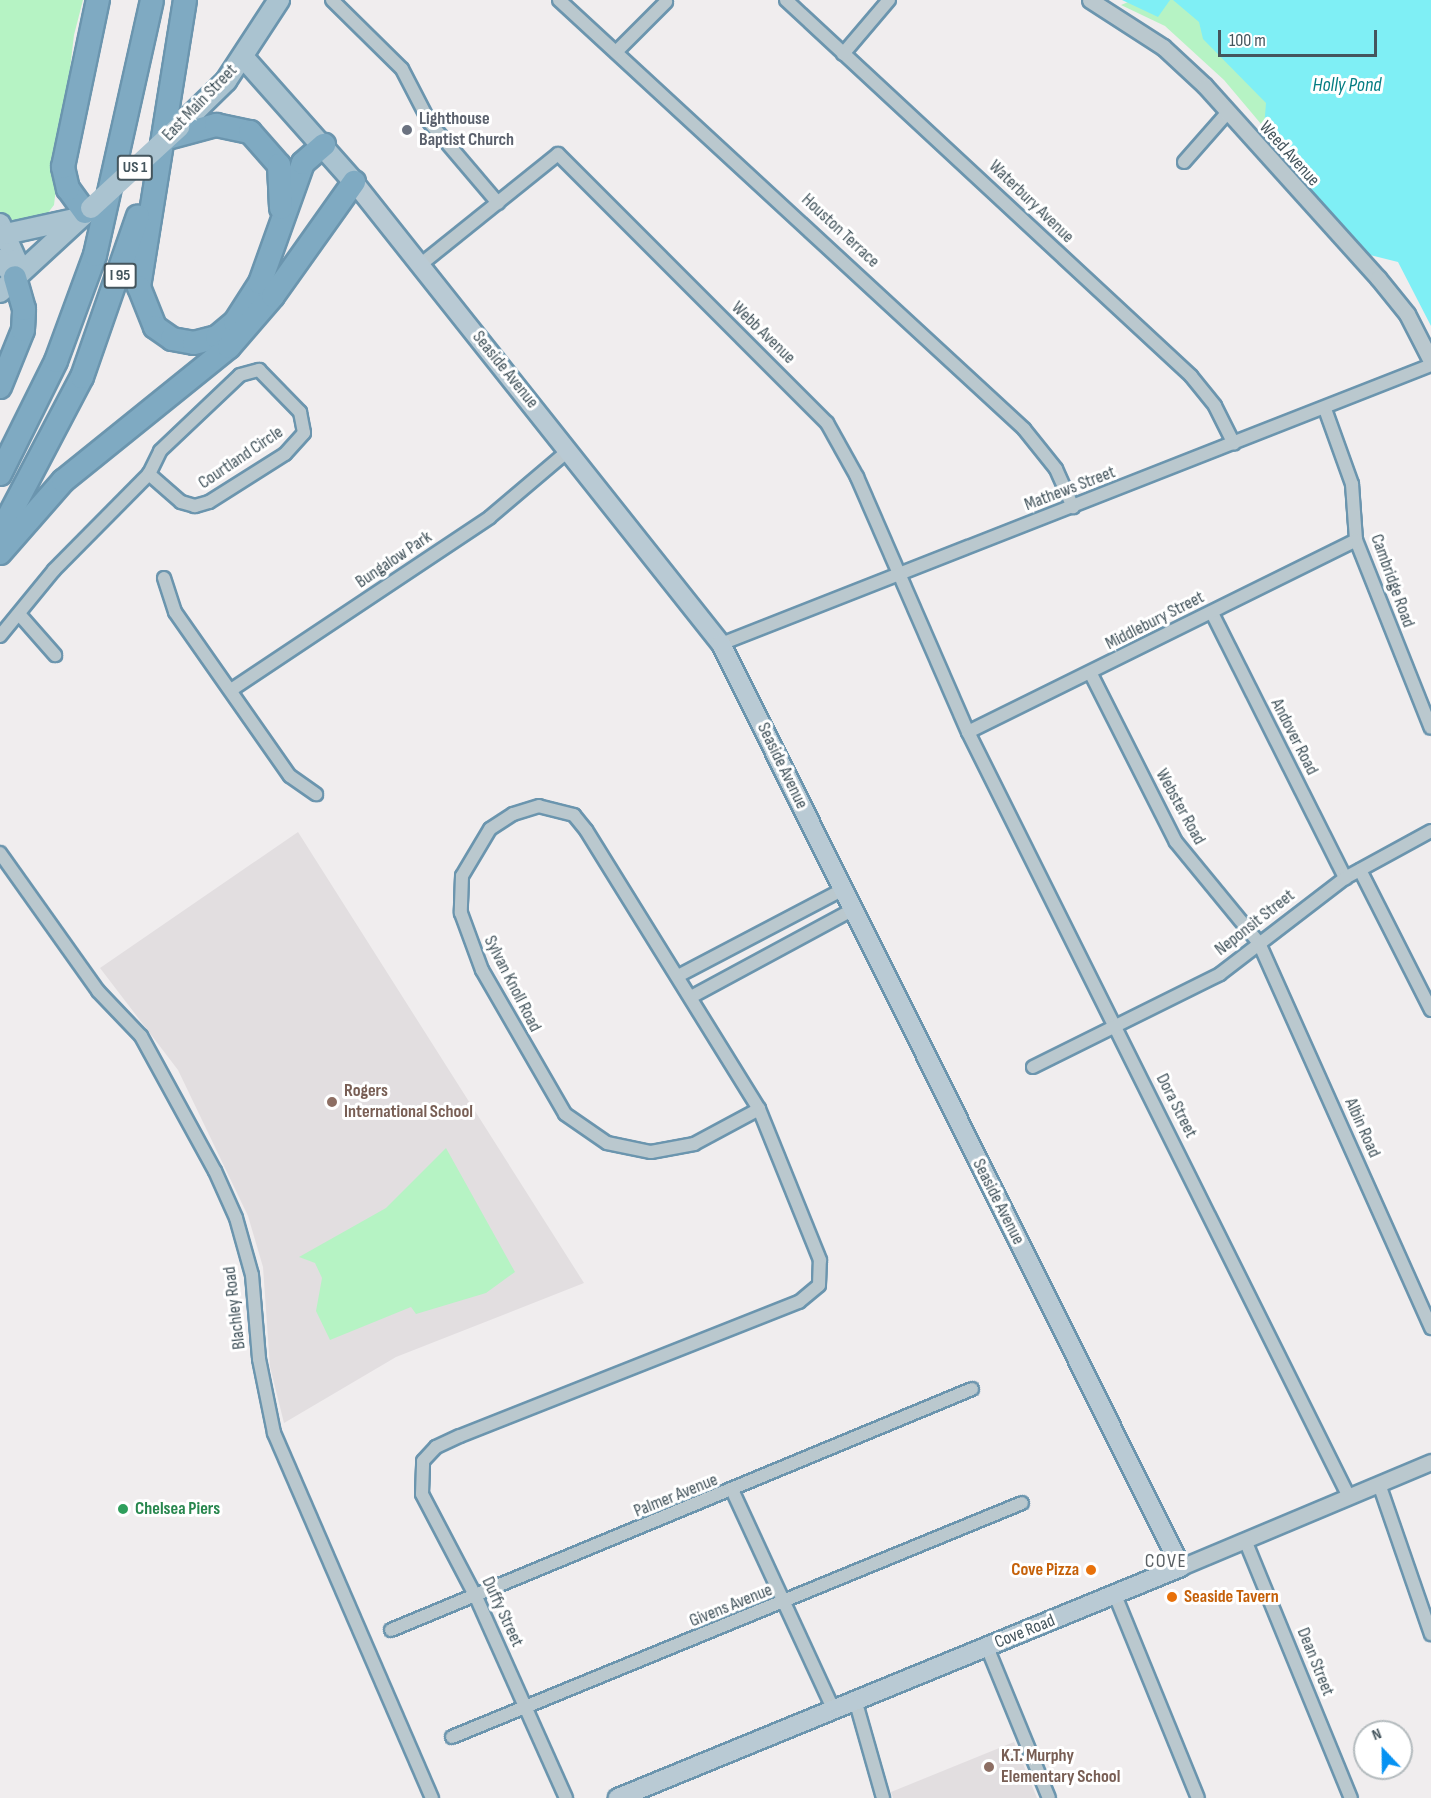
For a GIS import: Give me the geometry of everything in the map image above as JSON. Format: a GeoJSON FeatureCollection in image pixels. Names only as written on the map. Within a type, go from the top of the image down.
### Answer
{"type":"FeatureCollection","features":[{"type":"Feature","properties":{"kind":"highway"},"geometry":{"type":"LineString","coordinates":[[85,212],[68,189],[63,167],[98,0]]}},
{"type":"Feature","properties":{"kind":"highway","name":"I 95"},"geometry":{"type":"LineString","coordinates":[[0,474],[56,362],[95,255],[152,0]]}},
{"type":"Feature","properties":{"kind":"highway"},"geometry":{"type":"LineString","coordinates":[[185,0],[141,276],[148,319],[182,342],[217,337],[248,304],[273,250],[303,164],[324,145]]}},
{"type":"Feature","properties":{"kind":"highway","name":"I 95"},"geometry":{"type":"LineString","coordinates":[[0,533],[66,413],[111,305],[144,192],[185,0]]}},
{"type":"Feature","properties":{"kind":"highway"},"geometry":{"type":"LineString","coordinates":[[173,132],[225,125],[264,142],[282,182],[273,250]]}},
{"type":"Feature","properties":{"kind":"highway"},"geometry":{"type":"LineString","coordinates":[[0,554],[63,482],[236,340],[354,182]]}},
{"type":"Feature","properties":{"kind":"highway"},"geometry":{"type":"LineString","coordinates":[[0,384],[23,330],[24,309],[7,285]]}},
{"type":"Feature","properties":{"kind":"highway"},"geometry":{"type":"LineString","coordinates":[[0,336],[8,350],[0,384]]}},
{"type":"Feature","properties":{"kind":"main road","name":"East Main Street"},"geometry":{"type":"LineString","coordinates":[[7,285],[173,132],[243,57],[279,0]]}},
{"type":"Feature","properties":{"kind":"main road","name":"Seaside Avenue"},"geometry":{"type":"LineString","coordinates":[[243,57],[324,145],[722,644],[842,890],[1181,1567]]}},
{"type":"Feature","properties":{"kind":"main road"},"geometry":{"type":"LineString","coordinates":[[7,285],[16,260],[3,229],[85,212]]}},
{"type":"Feature","properties":{"kind":"main road"},"geometry":{"type":"LineString","coordinates":[[0,260],[7,285]]}},
{"type":"Feature","properties":{"kind":"main road","name":"Cove Road"},"geometry":{"type":"LineString","coordinates":[[618,1798],[1181,1567]]}},
{"type":"Feature","properties":{"kind":"street"},"geometry":{"type":"LineString","coordinates":[[333,0],[402,69],[430,123],[498,203]]}},
{"type":"Feature","properties":{"kind":"street","name":"Houston Terrace"},"geometry":{"type":"LineString","coordinates":[[559,0],[1024,429],[1056,470],[1073,507]]}},
{"type":"Feature","properties":{"kind":"street","name":"Waterbury Avenue"},"geometry":{"type":"LineString","coordinates":[[786,0],[1191,376],[1215,406],[1234,444]]}},
{"type":"Feature","properties":{"kind":"street"},"geometry":{"type":"LineString","coordinates":[[843,54],[889,0]]}},
{"type":"Feature","properties":{"kind":"street","name":"Weed Avenue"},"geometry":{"type":"LineString","coordinates":[[1090,0],[1171,53],[1378,278],[1407,314],[1431,363]]}},
{"type":"Feature","properties":{"kind":"street"},"geometry":{"type":"LineString","coordinates":[[616,52],[666,2]]}},
{"type":"Feature","properties":{"kind":"street"},"geometry":{"type":"LineString","coordinates":[[1184,162],[1227,113]]}},
{"type":"Feature","properties":{"kind":"street","name":"Webb Avenue"},"geometry":{"type":"LineString","coordinates":[[420,265],[558,154],[828,423],[857,477],[897,575],[968,732]]}},
{"type":"Feature","properties":{"kind":"street","name":"Mathews Street"},"geometry":{"type":"LineString","coordinates":[[722,644],[1325,409],[1431,363]]}},
{"type":"Feature","properties":{"kind":"street","name":"Courtland Circle"},"geometry":{"type":"LineString","coordinates":[[0,636],[149,474],[167,441],[242,374],[259,370],[300,412],[304,433],[293,448],[209,502],[187,506],[149,474]]}},
{"type":"Feature","properties":{"kind":"street","name":"Cambridge Road"},"geometry":{"type":"LineString","coordinates":[[1325,409],[1352,484],[1356,540],[1431,728]]}},
{"type":"Feature","properties":{"kind":"street","name":"Bungalow Park"},"geometry":{"type":"LineString","coordinates":[[231,690],[490,517],[569,450]]}},
{"type":"Feature","properties":{"kind":"street","name":"Middlebury Street"},"geometry":{"type":"LineString","coordinates":[[968,732],[1091,674],[1356,540]]}},
{"type":"Feature","properties":{"kind":"street"},"geometry":{"type":"LineString","coordinates":[[164,578],[175,612],[290,776],[316,794]]}},
{"type":"Feature","properties":{"kind":"street","name":"Andover Road"},"geometry":{"type":"LineString","coordinates":[[1212,613],[1345,878]]}},
{"type":"Feature","properties":{"kind":"street"},"geometry":{"type":"LineString","coordinates":[[19,614],[55,655]]}},
{"type":"Feature","properties":{"kind":"street","name":"Webster Road"},"geometry":{"type":"LineString","coordinates":[[1091,674],[1176,842],[1259,944]]}},
{"type":"Feature","properties":{"kind":"street","name":"Dora Street"},"geometry":{"type":"LineString","coordinates":[[968,732],[1349,1497]]}},
{"type":"Feature","properties":{"kind":"street","name":"Sylvan Knoll Road"},"geometry":{"type":"LineString","coordinates":[[436,1447],[812,1293],[821,1274],[818,1251],[759,1109],[678,976],[574,816],[539,806],[513,814],[490,829],[470,857],[460,896],[472,950],[553,1098],[595,1138],[651,1152],[694,1144],[759,1109]]}},
{"type":"Feature","properties":{"kind":"street","name":"Neponsit Street"},"geometry":{"type":"LineString","coordinates":[[1033,1067],[1116,1028],[1220,974],[1345,878],[1431,831]]}},
{"type":"Feature","properties":{"kind":"street","name":"Blachley Road"},"geometry":{"type":"LineString","coordinates":[[0,853],[98,991],[141,1036],[215,1171],[236,1217],[252,1275],[259,1359],[274,1433],[432,1798]]}},
{"type":"Feature","properties":{"kind":"street"},"geometry":{"type":"LineString","coordinates":[[1360,870],[1431,1010]]}},
{"type":"Feature","properties":{"kind":"street"},"geometry":{"type":"LineString","coordinates":[[678,976],[842,890]]}},
{"type":"Feature","properties":{"kind":"street"},"geometry":{"type":"LineString","coordinates":[[691,997],[852,910]]}},
{"type":"Feature","properties":{"kind":"street","name":"Albin Road"},"geometry":{"type":"LineString","coordinates":[[1259,944],[1431,1328]]}},
{"type":"Feature","properties":{"kind":"street","name":"Palmer Avenue"},"geometry":{"type":"LineString","coordinates":[[391,1630],[733,1492],[972,1389]]}},
{"type":"Feature","properties":{"kind":"street","name":"Duffy Street"},"geometry":{"type":"LineString","coordinates":[[436,1447],[418,1472],[422,1494],[476,1597],[566,1798]]}},
{"type":"Feature","properties":{"kind":"street","name":"Cove Road"},"geometry":{"type":"LineString","coordinates":[[1181,1567],[1431,1462]]}},
{"type":"Feature","properties":{"kind":"street"},"geometry":{"type":"LineString","coordinates":[[1379,1484],[1431,1634]]}},
{"type":"Feature","properties":{"kind":"street"},"geometry":{"type":"LineString","coordinates":[[733,1492],[834,1711]]}},
{"type":"Feature","properties":{"kind":"street","name":"Givens Avenue"},"geometry":{"type":"LineString","coordinates":[[452,1737],[784,1604],[1022,1503]]}},
{"type":"Feature","properties":{"kind":"street","name":"Dean Street"},"geometry":{"type":"LineString","coordinates":[[1245,1540],[1351,1798]]}},
{"type":"Feature","properties":{"kind":"street"},"geometry":{"type":"LineString","coordinates":[[1115,1595],[1198,1798]]}},
{"type":"Feature","properties":{"kind":"street"},"geometry":{"type":"LineString","coordinates":[[987,1647],[1049,1798]]}},
{"type":"Feature","properties":{"kind":"street"},"geometry":{"type":"LineString","coordinates":[[856,1702],[883,1798]]}},
{"type":"Feature","properties":{"kind":"shaded area","name":"Rogers International School"},"geometry":{"type":"Polygon","coordinates":[[[298,832],[584,1283],[396,1357],[284,1423],[270,1367],[263,1267],[248,1216],[178,1070],[100,968],[298,832]]]}},
{"type":"Feature","properties":{"kind":"shaded area","name":"K.T. Murphy Elementary School"},"geometry":{"type":"Polygon","coordinates":[[[1014,1742],[1037,1798],[893,1798],[891,1792],[1014,1742]]]}},
{"type":"Feature","properties":{"kind":"green space"},"geometry":{"type":"Polygon","coordinates":[[[0,0],[83,0],[74,35],[54,205],[44,218],[18,223],[0,213],[0,0]]]}},
{"type":"Feature","properties":{"kind":"green space"},"geometry":{"type":"Polygon","coordinates":[[[1133,0],[1202,0],[1267,81],[1283,150],[1224,80],[1165,26],[1121,5],[1133,0]]]}},
{"type":"Feature","properties":{"kind":"green space"},"geometry":{"type":"Polygon","coordinates":[[[446,1148],[515,1272],[486,1293],[416,1314],[411,1307],[330,1340],[316,1311],[322,1278],[315,1263],[299,1257],[386,1208],[446,1148]]]}},
{"type":"Feature","properties":{"kind":"water"},"geometry":{"type":"Polygon","coordinates":[[[1122,0],[1170,0],[1158,17],[1122,0]]]}},
{"type":"Feature","properties":{"kind":"water","name":"Holly Pond"},"geometry":{"type":"Polygon","coordinates":[[[1173,0],[1431,0],[1431,326],[1398,262],[1370,255],[1263,141],[1266,103],[1203,39],[1199,22],[1173,0]]]}},
{"type":"Feature","properties":{"kind":"place","name":"Lighthouse Baptist Church"},"geometry":{"type":"Point","coordinates":[407,130]}},
{"type":"Feature","properties":{"kind":"place","name":"Rogers International School"},"geometry":{"type":"Point","coordinates":[332,1102]}},
{"type":"Feature","properties":{"kind":"place","name":"Chelsea Piers"},"geometry":{"type":"Point","coordinates":[123,1509]}},
{"type":"Feature","properties":{"kind":"place","name":"Cove Pizza"},"geometry":{"type":"Point","coordinates":[1091,1570]}},
{"type":"Feature","properties":{"kind":"place","name":"Seaside Tavern"},"geometry":{"type":"Point","coordinates":[1172,1597]}},
{"type":"Feature","properties":{"kind":"place","name":"K.T. Murphy Elementary School"},"geometry":{"type":"Point","coordinates":[989,1767]}},
{"type":"Feature","properties":{"kind":"district","name":"COVE"},"geometry":{"type":"Point","coordinates":[1166,1561]}}]}
